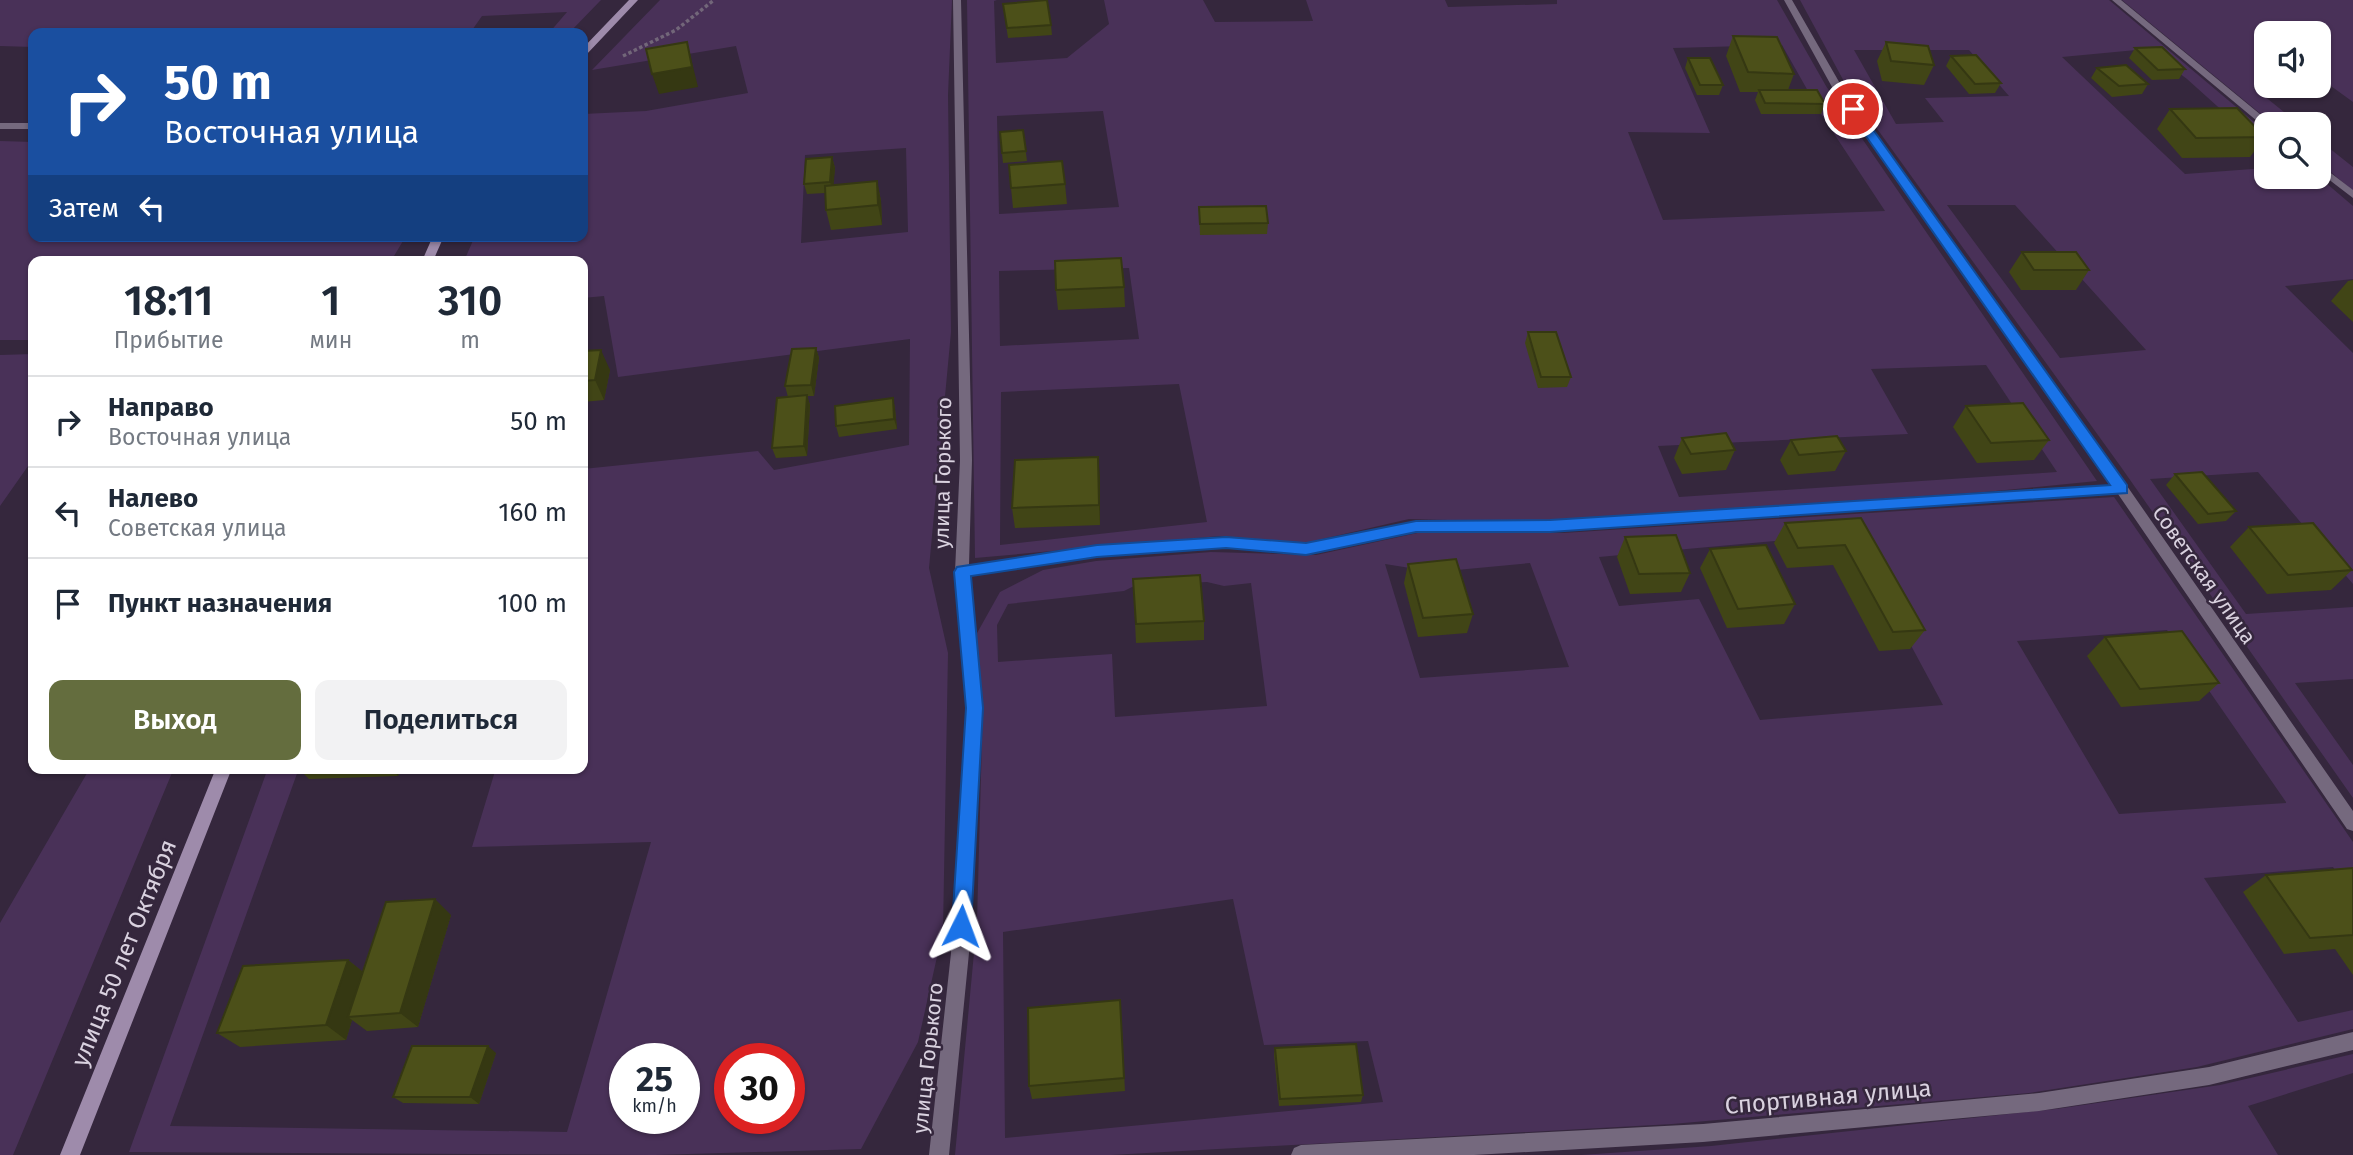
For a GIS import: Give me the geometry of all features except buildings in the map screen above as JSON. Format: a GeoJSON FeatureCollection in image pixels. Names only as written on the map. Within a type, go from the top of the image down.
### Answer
{"type":"FeatureCollection","features":[{"type":"Feature","properties":{"kind":"main road"},"geometry":{"type":"LineString","coordinates":[[588,47],[634,0]]}},
{"type":"Feature","properties":{"kind":"main road","name":"улица 50 лет Октября"},"geometry":{"type":"LineString","coordinates":[[70,1155],[222,774]]}},
{"type":"Feature","properties":{"kind":"street","name":"улица Горького"},"geometry":{"type":"LineString","coordinates":[[939,1155],[960,953],[974,708],[962,572],[966,460],[957,0]]}},
{"type":"Feature","properties":{"kind":"street","name":"Советская улица"},"geometry":{"type":"LineString","coordinates":[[1788,0],[1837,87],[2122,489],[2353,824]]}},
{"type":"Feature","properties":{"kind":"street"},"geometry":{"type":"LineString","coordinates":[[2116,0],[2254,113]]}},
{"type":"Feature","properties":{"kind":"street"},"geometry":{"type":"LineString","coordinates":[[0,126],[28,126]]}},
{"type":"Feature","properties":{"kind":"street"},"geometry":{"type":"LineString","coordinates":[[2331,177],[2353,195]]}},
{"type":"Feature","properties":{"kind":"street"},"geometry":{"type":"LineString","coordinates":[[962,572],[1097,551],[1226,542],[1306,549],[1416,527],[1550,526],[2122,489]]}},
{"type":"Feature","properties":{"kind":"street","name":"Спортивная улица"},"geometry":{"type":"LineString","coordinates":[[1301,1155],[1703,1133],[2039,1102],[2209,1076],[2353,1041]]}},
{"type":"Feature","properties":{"kind":"path"},"geometry":{"type":"LineString","coordinates":[[618,58],[677,30],[714,0]]}},
{"type":"Feature","properties":{"kind":"shaded area"},"geometry":{"type":"Polygon","coordinates":[[[0,0],[601,0],[574,28],[553,28],[567,12],[482,16],[474,28],[28,28],[28,47],[0,46],[0,0]]]}},
{"type":"Feature","properties":{"kind":"shaded area"},"geometry":{"type":"Polygon","coordinates":[[[660,0],[952,0],[948,95],[951,332],[929,568],[948,653],[943,930],[918,1042],[861,1149],[655,1155],[129,1152],[266,774],[297,774],[170,1126],[567,1132],[651,842],[472,847],[494,774],[588,774],[588,468],[758,451],[774,470],[909,445],[910,339],[618,377],[604,296],[588,298],[588,256],[466,256],[472,242],[588,242],[588,114],[646,111],[748,93],[736,46],[592,70],[660,0]],[[906,148],[805,155],[801,243],[908,232],[906,148]]]}},
{"type":"Feature","properties":{"kind":"shaded area"},"geometry":{"type":"Polygon","coordinates":[[[967,0],[997,0],[994,1],[996,63],[1067,58],[1109,24],[1104,0],[1203,0],[1215,22],[1313,21],[1306,0],[1445,0],[1448,7],[1557,4],[1557,0],[1777,0],[1826,86],[2097,481],[1985,492],[1524,522],[1409,519],[1305,543],[1220,536],[975,558],[967,0]],[[1782,45],[1673,48],[1710,133],[1628,132],[1663,220],[1885,211],[1821,114],[1782,45]],[[1103,111],[997,116],[999,214],[1119,207],[1103,111]],[[1129,268],[999,271],[1000,346],[1139,339],[1129,268]],[[1986,365],[1871,369],[1908,434],[1658,446],[1679,497],[2057,472],[1986,365]],[[1179,384],[1001,392],[1000,545],[1207,522],[1179,384]]]}},
{"type":"Feature","properties":{"kind":"shaded area"},"geometry":{"type":"Polygon","coordinates":[[[1800,0],[2109,0],[2254,122],[2254,139],[2187,79],[2147,49],[2062,57],[2185,174],[2254,169],[2254,189],[2331,187],[2353,206],[2353,279],[2285,286],[2353,353],[2353,584],[2258,472],[2150,479],[2246,614],[2353,607],[2353,679],[2295,683],[2353,765],[2353,798],[2121,467],[1847,87],[1800,0]],[[1854,50],[1896,124],[1944,122],[1925,98],[2009,96],[1969,50],[1854,50]],[[1947,205],[2060,358],[2146,350],[2015,205],[1947,205]]]}},
{"type":"Feature","properties":{"kind":"shaded area"},"geometry":{"type":"Polygon","coordinates":[[[2122,0],[2353,0],[2353,102],[2331,86],[2331,21],[2254,21],[2254,98],[2267,98],[2284,112],[2258,112],[2122,0]]]}},
{"type":"Feature","properties":{"kind":"shaded area"},"geometry":{"type":"Polygon","coordinates":[[[0,141],[28,142],[28,242],[402,242],[394,256],[28,256],[28,340],[0,340],[0,141]]]}},
{"type":"Feature","properties":{"kind":"shaded area"},"geometry":{"type":"Polygon","coordinates":[[[2331,150],[2353,167],[2353,191],[2331,172],[2331,150]]]}},
{"type":"Feature","properties":{"kind":"shaded area"},"geometry":{"type":"Polygon","coordinates":[[[28,354],[28,466],[0,506],[0,355],[28,354]]]}},
{"type":"Feature","properties":{"kind":"shaded area"},"geometry":{"type":"Polygon","coordinates":[[[2114,497],[2353,842],[2353,895],[2333,867],[2204,878],[2298,1022],[2353,1010],[2353,1029],[2197,1067],[2029,1093],[1672,1124],[1111,1155],[955,1155],[977,921],[983,703],[976,635],[1000,592],[1043,570],[1096,561],[1211,552],[1316,555],[1422,532],[1563,533],[2114,497]],[[1851,534],[1599,557],[1619,606],[1699,599],[1760,720],[1943,705],[1851,534]],[[1530,563],[1435,572],[1385,564],[1420,678],[1569,667],[1530,563]],[[1207,582],[1134,586],[1124,591],[1008,604],[997,625],[998,662],[1112,654],[1115,717],[1267,706],[1251,583],[1224,586],[1207,582]],[[2167,630],[2017,641],[2119,814],[2286,802],[2167,630]],[[1233,899],[1003,932],[1005,1138],[1383,1102],[1368,1041],[1264,1045],[1233,899]]]}},
{"type":"Feature","properties":{"kind":"shaded area"},"geometry":{"type":"Polygon","coordinates":[[[87,774],[172,774],[13,1155],[0,1155],[0,923],[87,774]]]}},
{"type":"Feature","properties":{"kind":"shaded area"},"geometry":{"type":"Polygon","coordinates":[[[2353,1054],[2353,1073],[2248,1106],[2278,1155],[1581,1155],[1711,1146],[2056,1109],[2220,1085],[2353,1054]]]}},
{"type":"Feature","properties":{"kind":"route"},"geometry":{"type":"LineString","coordinates":[[961,926],[974,708],[962,572],[1097,551],[1226,542],[1306,549],[1416,527],[1550,526],[2122,489],[1853,109]]}}]}
